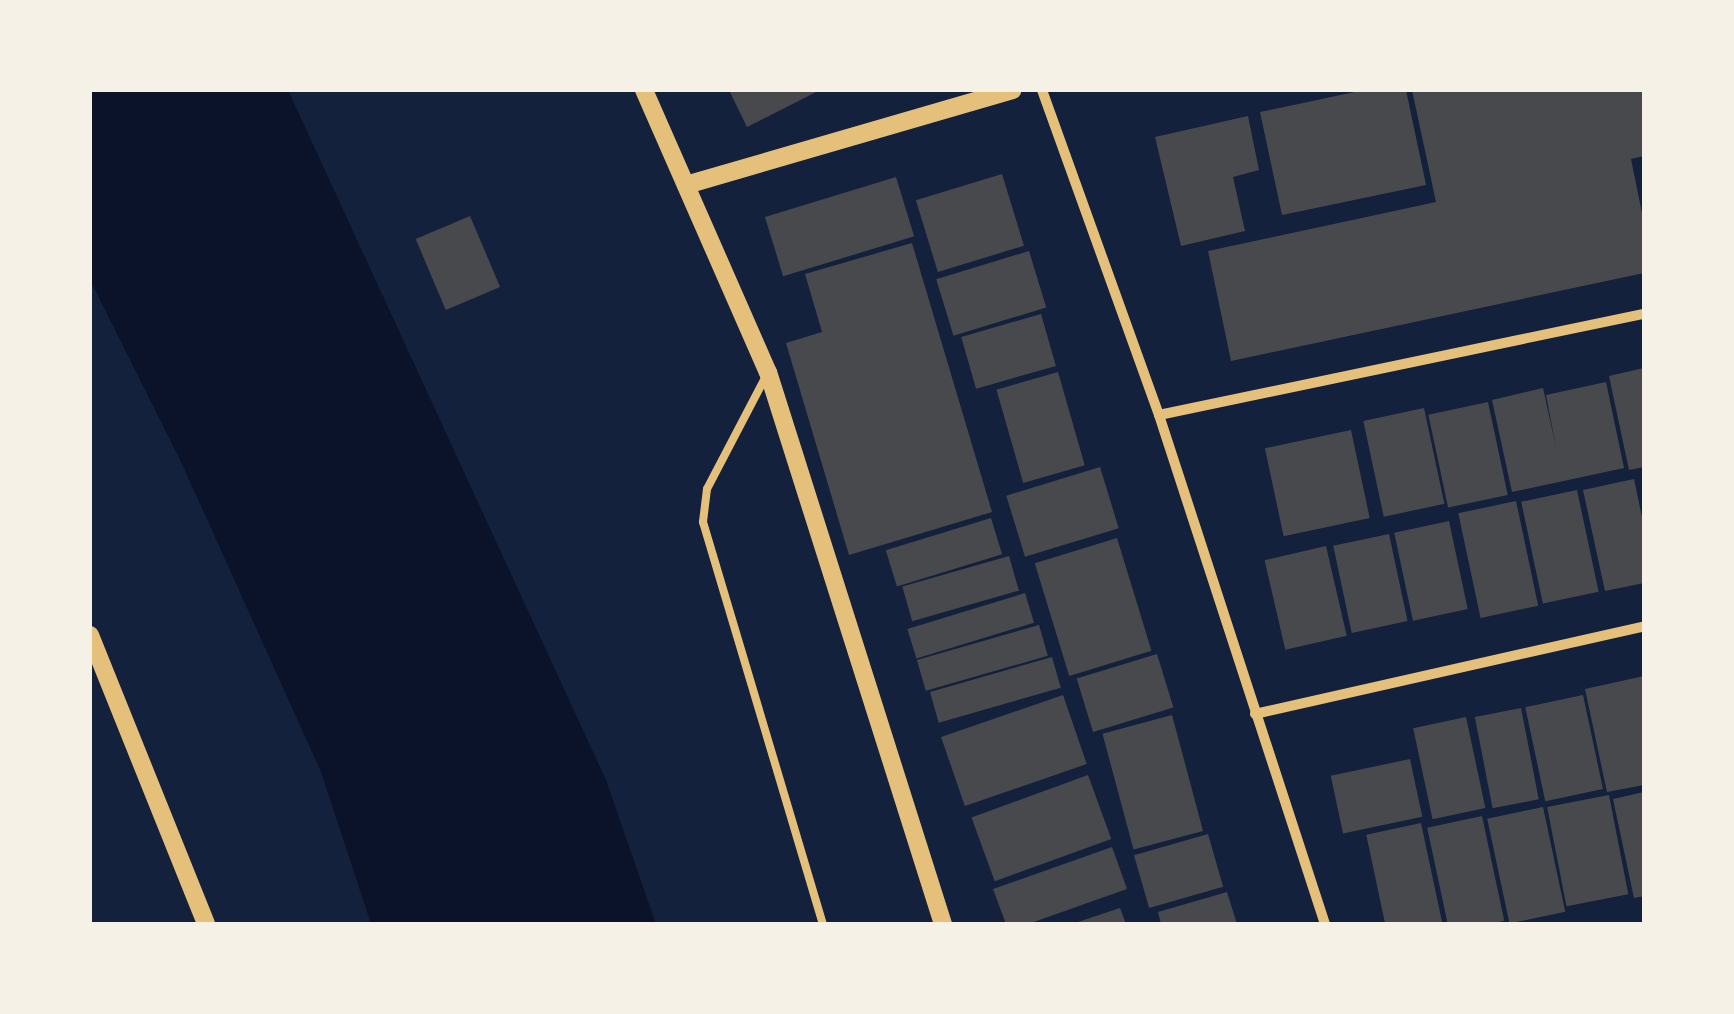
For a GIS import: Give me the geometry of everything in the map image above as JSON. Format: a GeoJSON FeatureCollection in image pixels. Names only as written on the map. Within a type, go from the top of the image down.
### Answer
{"type":"FeatureCollection","features":[{"type":"Feature","properties":{"kind":"street"},"geometry":{"type":"LineString","coordinates":[[644,90],[768,372],[943,924]]}},
{"type":"Feature","properties":{"kind":"street"},"geometry":{"type":"LineString","coordinates":[[686,185],[1012,90]]}},
{"type":"Feature","properties":{"kind":"street"},"geometry":{"type":"LineString","coordinates":[[1042,90],[1159,415],[1325,924]]}},
{"type":"Feature","properties":{"kind":"street"},"geometry":{"type":"LineString","coordinates":[[1159,415],[1644,314]]}},
{"type":"Feature","properties":{"kind":"street"},"geometry":{"type":"LineString","coordinates":[[1255,714],[1644,626]]}},
{"type":"Feature","properties":{"kind":"street"},"geometry":{"type":"LineString","coordinates":[[90,635],[206,924]]}},
{"type":"Feature","properties":{"kind":"lane"},"geometry":{"type":"LineString","coordinates":[[768,372],[707,490],[703,522],[823,924]]}},
{"type":"Feature","properties":{"kind":"water"},"geometry":{"type":"Polygon","coordinates":[[[90,90],[288,90],[606,780],[656,924],[371,924],[321,772],[182,464],[90,280],[90,90]]]}},
{"type":"Feature","properties":{"kind":"building"},"geometry":{"type":"Polygon","coordinates":[[[729,90],[820,90],[747,127],[729,90]]]}},
{"type":"Feature","properties":{"kind":"building"},"geometry":{"type":"Polygon","coordinates":[[[1364,90],[1406,90],[1426,185],[1282,215],[1260,112],[1364,90]]]}},
{"type":"Feature","properties":{"kind":"building"},"geometry":{"type":"Polygon","coordinates":[[[1412,90],[1644,90],[1644,156],[1631,159],[1644,223],[1644,273],[1231,361],[1208,251],[1436,202],[1412,90]]]}},
{"type":"Feature","properties":{"kind":"building"},"geometry":{"type":"Polygon","coordinates":[[[1248,116],[1259,170],[1233,177],[1245,231],[1181,246],[1155,137],[1248,116]]]}},
{"type":"Feature","properties":{"kind":"building"},"geometry":{"type":"Polygon","coordinates":[[[1002,174],[1024,246],[938,272],[916,200],[1002,174]]]}},
{"type":"Feature","properties":{"kind":"building"},"geometry":{"type":"Polygon","coordinates":[[[896,177],[914,236],[783,276],[765,217],[896,177]]]}},
{"type":"Feature","properties":{"kind":"building"},"geometry":{"type":"Polygon","coordinates":[[[470,216],[500,287],[446,310],[416,239],[470,216]]]}},
{"type":"Feature","properties":{"kind":"building"},"geometry":{"type":"Polygon","coordinates":[[[912,243],[992,512],[849,555],[786,343],[822,332],[805,274],[912,243]]]}},
{"type":"Feature","properties":{"kind":"building"},"geometry":{"type":"Polygon","coordinates":[[[1029,251],[1046,307],[953,336],[936,279],[1029,251]]]}},
{"type":"Feature","properties":{"kind":"building"},"geometry":{"type":"Polygon","coordinates":[[[1041,314],[1056,366],[976,389],[961,337],[1041,314]]]}},
{"type":"Feature","properties":{"kind":"building"},"geometry":{"type":"Polygon","coordinates":[[[1644,368],[1644,467],[1629,470],[1609,376],[1644,368]]]}},
{"type":"Feature","properties":{"kind":"building"},"geometry":{"type":"Polygon","coordinates":[[[1058,372],[1085,465],[1023,483],[996,390],[1058,372]]]}},
{"type":"Feature","properties":{"kind":"building"},"geometry":{"type":"Polygon","coordinates":[[[1606,382],[1624,468],[1512,492],[1492,400],[1543,388],[1556,447],[1546,395],[1606,382]]]}},
{"type":"Feature","properties":{"kind":"building"},"geometry":{"type":"Polygon","coordinates":[[[1488,402],[1508,495],[1448,508],[1428,415],[1488,402]]]}},
{"type":"Feature","properties":{"kind":"building"},"geometry":{"type":"Polygon","coordinates":[[[1424,408],[1444,504],[1384,517],[1363,421],[1424,408]]]}},
{"type":"Feature","properties":{"kind":"building"},"geometry":{"type":"Polygon","coordinates":[[[1351,430],[1370,518],[1284,536],[1265,448],[1351,430]]]}},
{"type":"Feature","properties":{"kind":"building"},"geometry":{"type":"Polygon","coordinates":[[[1100,467],[1119,528],[1025,557],[1006,496],[1100,467]]]}},
{"type":"Feature","properties":{"kind":"building"},"geometry":{"type":"Polygon","coordinates":[[[1634,479],[1644,527],[1644,583],[1605,591],[1583,490],[1634,479]]]}},
{"type":"Feature","properties":{"kind":"building"},"geometry":{"type":"Polygon","coordinates":[[[1577,490],[1599,592],[1543,604],[1521,502],[1577,490]]]}},
{"type":"Feature","properties":{"kind":"building"},"geometry":{"type":"Polygon","coordinates":[[[1516,501],[1538,606],[1481,618],[1458,513],[1516,501]]]}},
{"type":"Feature","properties":{"kind":"building"},"geometry":{"type":"Polygon","coordinates":[[[991,518],[1002,554],[897,587],[886,550],[991,518]]]}},
{"type":"Feature","properties":{"kind":"building"},"geometry":{"type":"Polygon","coordinates":[[[1449,521],[1468,609],[1413,621],[1394,533],[1449,521]]]}},
{"type":"Feature","properties":{"kind":"building"},"geometry":{"type":"Polygon","coordinates":[[[1389,534],[1408,621],[1352,633],[1333,546],[1389,534]]]}},
{"type":"Feature","properties":{"kind":"building"},"geometry":{"type":"Polygon","coordinates":[[[1117,538],[1151,651],[1069,676],[1035,563],[1117,538]]]}},
{"type":"Feature","properties":{"kind":"building"},"geometry":{"type":"Polygon","coordinates":[[[1326,546],[1347,636],[1285,650],[1265,560],[1326,546]]]}},
{"type":"Feature","properties":{"kind":"building"},"geometry":{"type":"Polygon","coordinates":[[[1009,556],[1019,591],[912,621],[902,587],[1009,556]]]}},
{"type":"Feature","properties":{"kind":"building"},"geometry":{"type":"Polygon","coordinates":[[[1025,593],[1034,623],[916,659],[907,629],[1025,593]]]}},
{"type":"Feature","properties":{"kind":"building"},"geometry":{"type":"Polygon","coordinates":[[[1039,625],[1048,656],[926,691],[917,660],[1039,625]]]}},
{"type":"Feature","properties":{"kind":"building"},"geometry":{"type":"Polygon","coordinates":[[[1157,654],[1173,708],[1093,732],[1077,679],[1157,654]]]}},
{"type":"Feature","properties":{"kind":"building"},"geometry":{"type":"Polygon","coordinates":[[[1052,657],[1061,688],[939,723],[930,692],[1052,657]]]}},
{"type":"Feature","properties":{"kind":"building"},"geometry":{"type":"Polygon","coordinates":[[[1644,676],[1644,785],[1607,792],[1585,689],[1644,676]]]}},
{"type":"Feature","properties":{"kind":"building"},"geometry":{"type":"Polygon","coordinates":[[[1063,695],[1087,764],[965,806],[941,737],[1063,695]]]}},
{"type":"Feature","properties":{"kind":"building"},"geometry":{"type":"Polygon","coordinates":[[[1583,695],[1603,789],[1545,801],[1525,707],[1583,695]]]}},
{"type":"Feature","properties":{"kind":"building"},"geometry":{"type":"Polygon","coordinates":[[[1521,708],[1539,799],[1493,808],[1475,717],[1521,708]]]}},
{"type":"Feature","properties":{"kind":"building"},"geometry":{"type":"Polygon","coordinates":[[[1172,715],[1203,831],[1134,850],[1102,734],[1172,715]]]}},
{"type":"Feature","properties":{"kind":"building"},"geometry":{"type":"Polygon","coordinates":[[[1466,717],[1485,808],[1433,819],[1413,728],[1466,717]]]}},
{"type":"Feature","properties":{"kind":"building"},"geometry":{"type":"Polygon","coordinates":[[[1410,759],[1422,817],[1343,834],[1331,776],[1410,759]]]}},
{"type":"Feature","properties":{"kind":"building"},"geometry":{"type":"Polygon","coordinates":[[[1088,775],[1111,839],[995,881],[971,817],[1088,775]]]}},
{"type":"Feature","properties":{"kind":"building"},"geometry":{"type":"Polygon","coordinates":[[[1644,792],[1644,896],[1634,898],[1613,799],[1644,792]]]}},
{"type":"Feature","properties":{"kind":"building"},"geometry":{"type":"Polygon","coordinates":[[[1609,795],[1628,894],[1566,906],[1547,807],[1609,795]]]}},
{"type":"Feature","properties":{"kind":"building"},"geometry":{"type":"Polygon","coordinates":[[[1543,807],[1565,912],[1509,924],[1487,819],[1543,807]]]}},
{"type":"Feature","properties":{"kind":"building"},"geometry":{"type":"Polygon","coordinates":[[[1482,816],[1504,921],[1448,924],[1427,828],[1482,816]]]}},
{"type":"Feature","properties":{"kind":"building"},"geometry":{"type":"Polygon","coordinates":[[[1421,823],[1442,924],[1385,924],[1366,835],[1421,823]]]}},
{"type":"Feature","properties":{"kind":"building"},"geometry":{"type":"Polygon","coordinates":[[[1208,834],[1223,887],[1149,908],[1134,855],[1208,834]]]}},
{"type":"Feature","properties":{"kind":"building"},"geometry":{"type":"Polygon","coordinates":[[[1112,847],[1127,889],[1028,924],[1006,924],[993,889],[1112,847]]]}},
{"type":"Feature","properties":{"kind":"building"},"geometry":{"type":"Polygon","coordinates":[[[1227,892],[1237,924],[1161,924],[1158,912],[1227,892]]]}},
{"type":"Feature","properties":{"kind":"building"},"geometry":{"type":"Polygon","coordinates":[[[1120,908],[1126,924],[1075,924],[1075,923],[1120,908]]]}}]}
